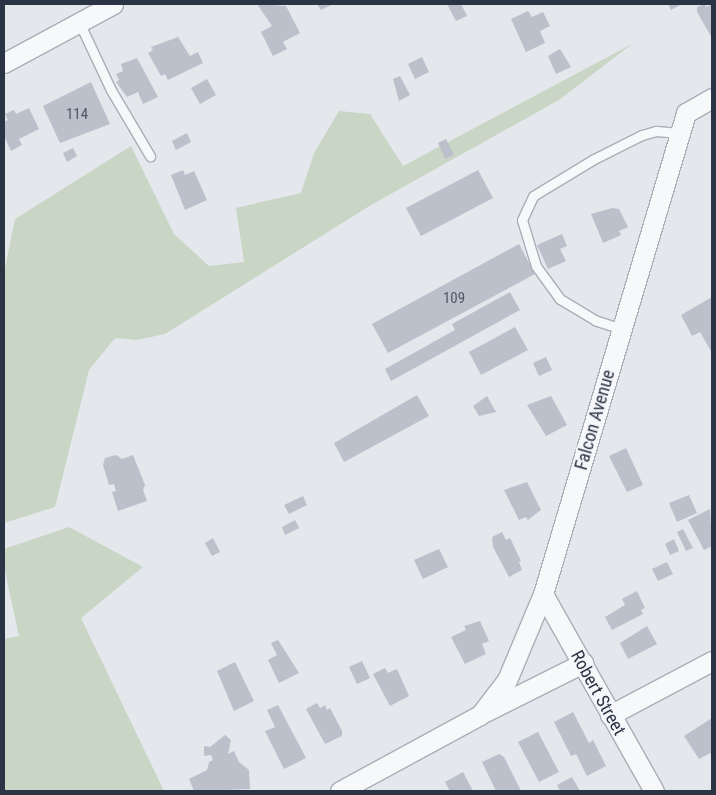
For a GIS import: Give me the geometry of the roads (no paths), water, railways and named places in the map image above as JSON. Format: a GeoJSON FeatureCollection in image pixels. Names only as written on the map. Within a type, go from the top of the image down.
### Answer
{"type":"FeatureCollection","features":[{"type":"Feature","properties":{"kind":"street"},"geometry":{"type":"LineString","coordinates":[[4,63],[85,14],[113,4]]}},
{"type":"Feature","properties":{"kind":"street","name":"Falcon Avenue"},"geometry":{"type":"LineString","coordinates":[[480,715],[507,680],[543,594],[686,113],[712,98]]}},
{"type":"Feature","properties":{"kind":"street","name":"Robert Street"},"geometry":{"type":"LineString","coordinates":[[543,594],[654,791]]}},
{"type":"Feature","properties":{"kind":"street"},"geometry":{"type":"LineString","coordinates":[[610,714],[712,661]]}},
{"type":"Feature","properties":{"kind":"street","name":"Falcon Avenue"},"geometry":{"type":"LineString","coordinates":[[340,791],[480,715],[582,663]]}},
{"type":"Feature","properties":{"kind":"lane"},"geometry":{"type":"LineString","coordinates":[[85,14],[111,90],[150,156]]}},
{"type":"Feature","properties":{"kind":"lane"},"geometry":{"type":"LineString","coordinates":[[622,329],[595,320],[560,299],[536,266],[522,220],[533,196],[594,159],[642,134],[656,131],[680,133]]}}]}
